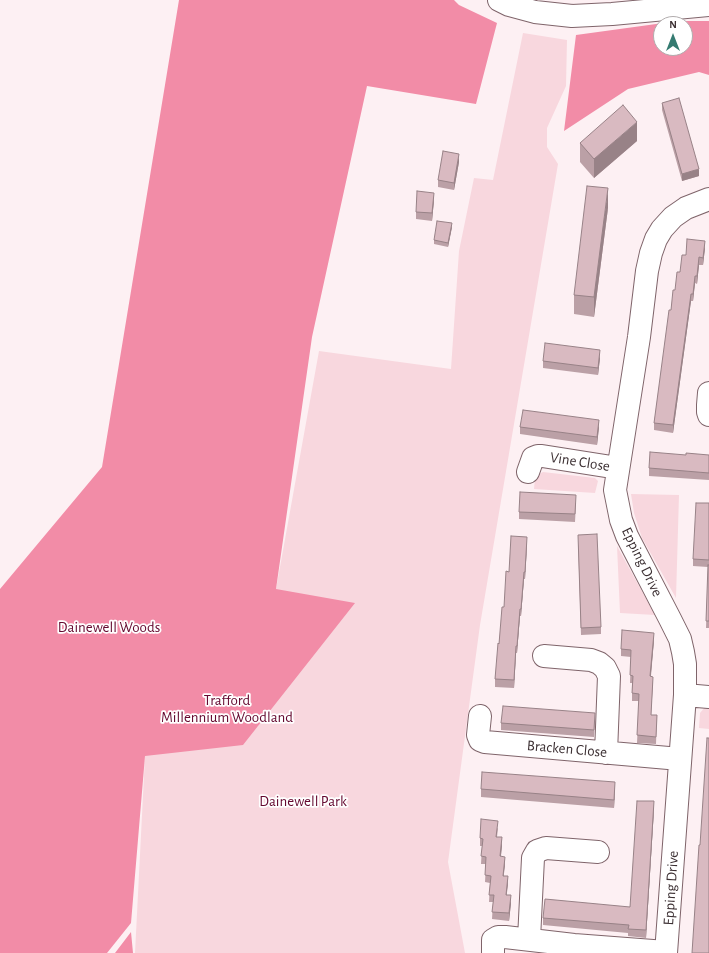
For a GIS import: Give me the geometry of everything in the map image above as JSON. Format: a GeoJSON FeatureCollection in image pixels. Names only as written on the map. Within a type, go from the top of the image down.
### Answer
{"type":"FeatureCollection","features":[{"type":"Feature","properties":{"kind":"street"},"geometry":{"type":"LineString","coordinates":[[499,0],[535,12],[572,16],[612,14],[661,5],[709,5]]}},
{"type":"Feature","properties":{"kind":"street","name":"Epping Drive"},"geometry":{"type":"LineString","coordinates":[[666,952],[685,695],[684,652],[680,639],[627,536],[621,520],[615,490],[647,271],[651,253],[656,239],[662,229],[673,217],[686,208],[709,200]]}},
{"type":"Feature","properties":{"kind":"street"},"geometry":{"type":"LineString","coordinates":[[709,393],[709,415]]}},
{"type":"Feature","properties":{"kind":"street","name":"Vine Close"},"geometry":{"type":"LineString","coordinates":[[528,472],[533,458],[538,456],[618,468]]}},
{"type":"Feature","properties":{"kind":"street"},"geometry":{"type":"LineString","coordinates":[[544,656],[591,660],[599,663],[605,668],[609,676],[606,753]]}},
{"type":"Feature","properties":{"kind":"street"},"geometry":{"type":"LineString","coordinates":[[685,695],[709,696]]}},
{"type":"Feature","properties":{"kind":"street","name":"Bracken Close"},"geometry":{"type":"LineString","coordinates":[[480,716],[478,735],[480,740],[485,742],[680,759]]}},
{"type":"Feature","properties":{"kind":"street"},"geometry":{"type":"LineString","coordinates":[[529,939],[534,858],[537,851],[546,848],[598,852]]}},
{"type":"Feature","properties":{"kind":"street"},"geometry":{"type":"LineString","coordinates":[[493,953],[493,940],[498,937],[529,939],[573,949],[666,952]]}},
{"type":"Feature","properties":{"kind":"green space","name":"Dainewell Woods"},"geometry":{"type":"Polygon","coordinates":[[[179,0],[454,0],[459,5],[497,23],[476,104],[367,86],[312,337],[276,589],[355,603],[243,745],[145,756],[131,923],[107,953],[0,953],[0,589],[102,467],[179,0]]]}},
{"type":"Feature","properties":{"kind":"green space"},"geometry":{"type":"Polygon","coordinates":[[[693,21],[709,21],[709,75],[699,72],[628,89],[564,131],[576,35],[653,24],[653,56],[693,56],[693,21]]]}},
{"type":"Feature","properties":{"kind":"green space"},"geometry":{"type":"Polygon","coordinates":[[[523,33],[567,40],[566,86],[547,128],[547,147],[558,164],[480,625],[448,862],[465,953],[135,953],[145,756],[276,589],[319,351],[451,369],[459,251],[474,178],[493,180],[523,33]]]}},
{"type":"Feature","properties":{"kind":"green space"},"geometry":{"type":"Polygon","coordinates":[[[543,472],[595,478],[598,481],[595,493],[534,489],[535,478],[543,472]]]}},
{"type":"Feature","properties":{"kind":"green space"},"geometry":{"type":"Polygon","coordinates":[[[631,494],[679,495],[676,598],[642,538],[634,513],[631,494]]]}},
{"type":"Feature","properties":{"kind":"green space"},"geometry":{"type":"Polygon","coordinates":[[[617,546],[655,615],[620,613],[617,546]]]}},
{"type":"Feature","properties":{"kind":"green space"},"geometry":{"type":"Polygon","coordinates":[[[709,706],[709,729],[699,728],[700,713],[705,707],[709,706]]]}},
{"type":"Feature","properties":{"kind":"green space"},"geometry":{"type":"Polygon","coordinates":[[[131,932],[133,953],[115,953],[131,932]]]}},
{"type":"Feature","properties":{"kind":"building"},"geometry":{"type":"Polygon","coordinates":[[[679,98],[699,169],[682,174],[662,103],[679,98]]]}},
{"type":"Feature","properties":{"kind":"building"},"geometry":{"type":"Polygon","coordinates":[[[623,105],[637,122],[594,159],[580,143],[623,105]]]}},
{"type":"Feature","properties":{"kind":"building"},"geometry":{"type":"Polygon","coordinates":[[[443,151],[459,154],[454,183],[438,180],[443,151]]]}},
{"type":"Feature","properties":{"kind":"building"},"geometry":{"type":"Polygon","coordinates":[[[587,186],[608,188],[594,297],[574,295],[587,186]]]}},
{"type":"Feature","properties":{"kind":"building"},"geometry":{"type":"Polygon","coordinates":[[[417,191],[434,193],[432,213],[416,212],[417,191]]]}},
{"type":"Feature","properties":{"kind":"building"},"geometry":{"type":"Polygon","coordinates":[[[437,221],[452,223],[448,243],[434,240],[437,221]]]}},
{"type":"Feature","properties":{"kind":"building"},"geometry":{"type":"Polygon","coordinates":[[[687,239],[705,241],[703,258],[699,257],[697,276],[695,276],[693,294],[691,294],[673,425],[654,423],[669,310],[671,310],[677,272],[680,272],[682,255],[686,255],[687,239]]]}},
{"type":"Feature","properties":{"kind":"building"},"geometry":{"type":"Polygon","coordinates":[[[545,343],[600,350],[598,368],[543,361],[545,343]]]}},
{"type":"Feature","properties":{"kind":"building"},"geometry":{"type":"Polygon","coordinates":[[[523,410],[599,420],[597,437],[520,427],[523,410]]]}},
{"type":"Feature","properties":{"kind":"building"},"geometry":{"type":"Polygon","coordinates":[[[650,452],[709,455],[709,473],[649,468],[650,452]]]}},
{"type":"Feature","properties":{"kind":"building"},"geometry":{"type":"Polygon","coordinates":[[[520,492],[576,495],[575,514],[519,512],[520,492]]]}},
{"type":"Feature","properties":{"kind":"building"},"geometry":{"type":"Polygon","coordinates":[[[696,503],[709,503],[709,560],[693,559],[696,503]]]}},
{"type":"Feature","properties":{"kind":"building"},"geometry":{"type":"Polygon","coordinates":[[[597,534],[601,627],[581,628],[578,535],[597,534]]]}},
{"type":"Feature","properties":{"kind":"building"},"geometry":{"type":"Polygon","coordinates":[[[511,536],[527,537],[514,680],[495,679],[502,607],[504,607],[506,571],[509,572],[511,536]]]}},
{"type":"Feature","properties":{"kind":"building"},"geometry":{"type":"Polygon","coordinates":[[[708,565],[709,621],[706,621],[708,565]]]}},
{"type":"Feature","properties":{"kind":"building"},"geometry":{"type":"Polygon","coordinates":[[[622,630],[654,633],[650,676],[653,677],[651,715],[657,715],[656,737],[637,735],[639,694],[632,693],[633,676],[630,675],[631,650],[621,649],[622,630]]]}},
{"type":"Feature","properties":{"kind":"building"},"geometry":{"type":"Polygon","coordinates":[[[503,706],[595,713],[594,730],[501,723],[503,706]]]}},
{"type":"Feature","properties":{"kind":"building"},"geometry":{"type":"Polygon","coordinates":[[[707,738],[709,738],[709,953],[692,953],[699,845],[707,738]]]}},
{"type":"Feature","properties":{"kind":"building"},"geometry":{"type":"Polygon","coordinates":[[[482,772],[615,782],[614,800],[481,789],[482,772]]]}},
{"type":"Feature","properties":{"kind":"building"},"geometry":{"type":"Polygon","coordinates":[[[637,801],[654,801],[646,930],[628,929],[629,925],[543,918],[545,899],[630,907],[637,801]]]}},
{"type":"Feature","properties":{"kind":"building"},"geometry":{"type":"Polygon","coordinates":[[[481,819],[498,821],[496,837],[502,837],[500,856],[505,857],[503,876],[508,876],[506,895],[511,895],[509,913],[492,912],[494,895],[489,895],[491,876],[485,875],[486,857],[481,856],[483,839],[480,838],[481,819]]]}},
{"type":"Feature","properties":{"kind":"park label","name":"Trafford Millennium Woodland"},"geometry":{"type":"Point","coordinates":[227,708]}},
{"type":"Feature","properties":{"kind":"park label","name":"Dainewell Park"},"geometry":{"type":"Point","coordinates":[303,801]}}]}
